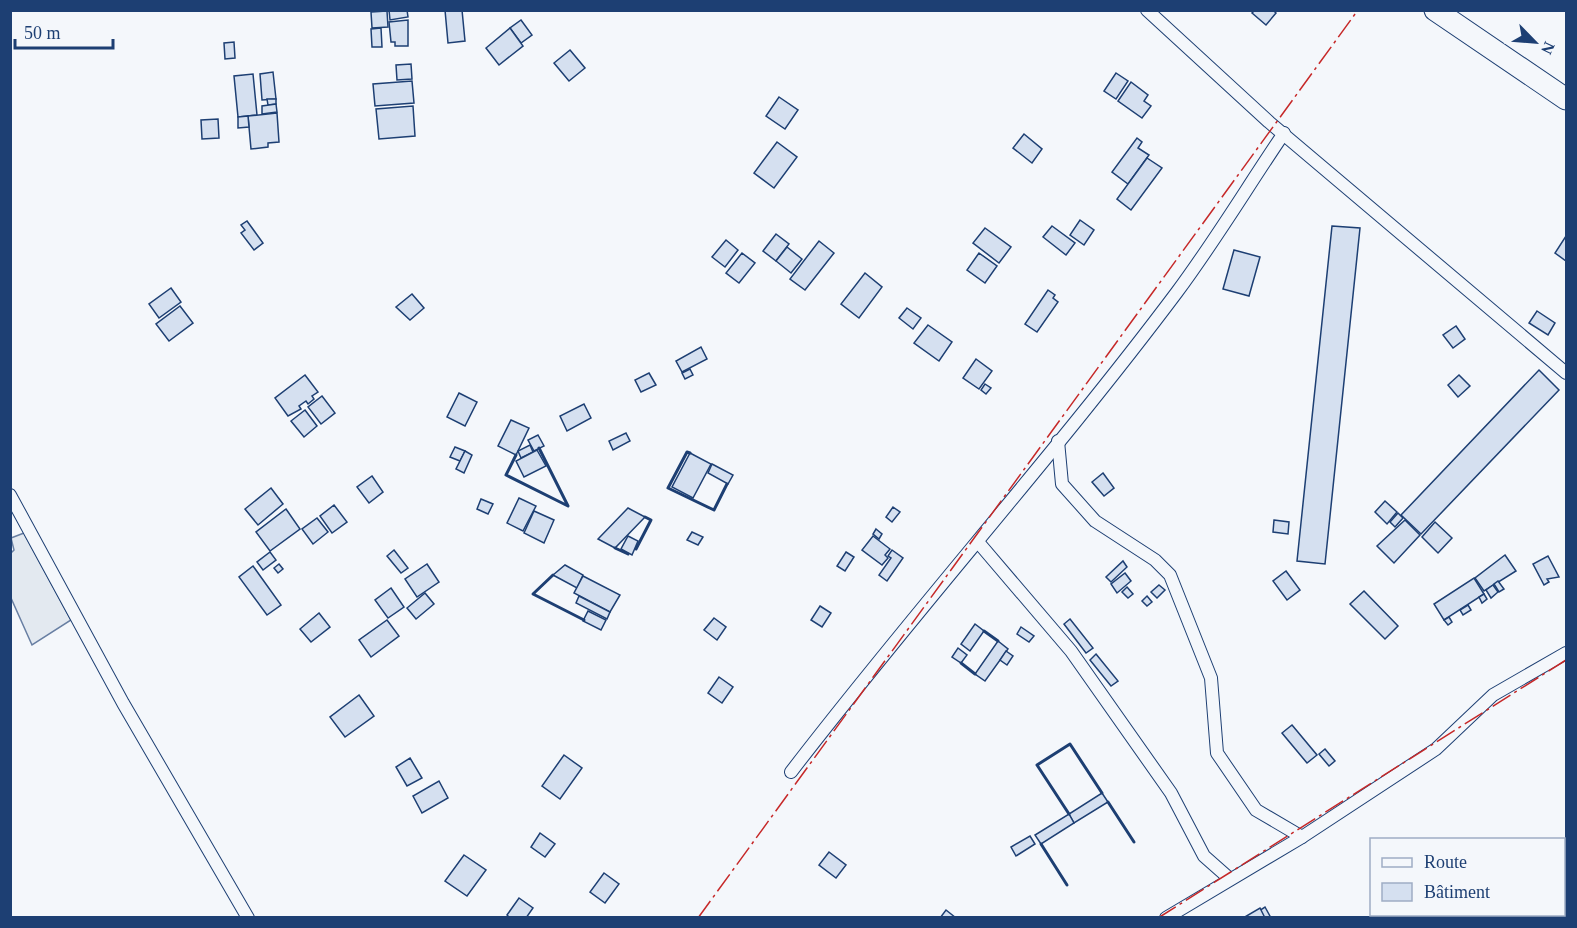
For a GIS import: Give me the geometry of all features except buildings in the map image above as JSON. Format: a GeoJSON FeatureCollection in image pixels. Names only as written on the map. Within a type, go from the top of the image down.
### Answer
{"type":"FeatureCollection","features":[{"type":"Feature","properties":{"kind":"highway"},"geometry":{"type":"LineString","coordinates":[[1435,10],[1566,99]]}},
{"type":"Feature","properties":{"kind":"street"},"geometry":{"type":"LineString","coordinates":[[1147,10],[1284,134],[1566,373]]}},
{"type":"Feature","properties":{"kind":"street"},"geometry":{"type":"LineString","coordinates":[[791,772],[850,695],[978,542],[1179,290],[1284,134]]}},
{"type":"Feature","properties":{"kind":"street"},"geometry":{"type":"LineString","coordinates":[[1058,441],[1062,484],[1095,521],[1155,560],[1170,574],[1211,678],[1217,753],[1256,810],[1302,837]]}},
{"type":"Feature","properties":{"kind":"street"},"geometry":{"type":"LineString","coordinates":[[10,495],[123,703],[249,918]]}},
{"type":"Feature","properties":{"kind":"street"},"geometry":{"type":"LineString","coordinates":[[978,542],[1071,651],[1171,793],[1203,856],[1230,879]]}},
{"type":"Feature","properties":{"kind":"street"},"geometry":{"type":"LineString","coordinates":[[1166,918],[1302,837],[1436,748],[1492,695],[1566,653]]}},
{"type":"Feature","properties":{"kind":"shaded area"},"geometry":{"type":"Polygon","coordinates":[[[24,533],[71,620],[32,645],[11,598],[11,553],[14,550],[11,538],[24,533]]]}},
{"type":"Feature","properties":{"kind":"wall"},"geometry":{"type":"LineString","coordinates":[[516,455],[506,475],[568,506],[539,448]]}},
{"type":"Feature","properties":{"kind":"wall"},"geometry":{"type":"LineString","coordinates":[[690,453],[687,452],[668,488],[714,510],[727,484]]}},
{"type":"Feature","properties":{"kind":"wall"},"geometry":{"type":"LineString","coordinates":[[636,549],[651,520],[645,517]]}},
{"type":"Feature","properties":{"kind":"wall"},"geometry":{"type":"LineString","coordinates":[[615,548],[628,554]]}},
{"type":"Feature","properties":{"kind":"wall"},"geometry":{"type":"LineString","coordinates":[[553,575],[533,594],[584,620]]}},
{"type":"Feature","properties":{"kind":"wall"},"geometry":{"type":"LineString","coordinates":[[984,631],[998,641]]}},
{"type":"Feature","properties":{"kind":"wall"},"geometry":{"type":"LineString","coordinates":[[961,663],[975,674]]}},
{"type":"Feature","properties":{"kind":"wall"},"geometry":{"type":"LineString","coordinates":[[1069,814],[1037,765],[1070,744],[1102,793]]}},
{"type":"Feature","properties":{"kind":"wall"},"geometry":{"type":"LineString","coordinates":[[1108,802],[1134,842]]}},
{"type":"Feature","properties":{"kind":"wall"},"geometry":{"type":"LineString","coordinates":[[1041,844],[1067,885]]}},
{"type":"Feature","properties":{"kind":"power"},"geometry":{"type":"LineString","coordinates":[[698,918],[1358,10]]}},
{"type":"Feature","properties":{"kind":"power"},"geometry":{"type":"LineString","coordinates":[[1158,918],[1566,660]]}}]}
